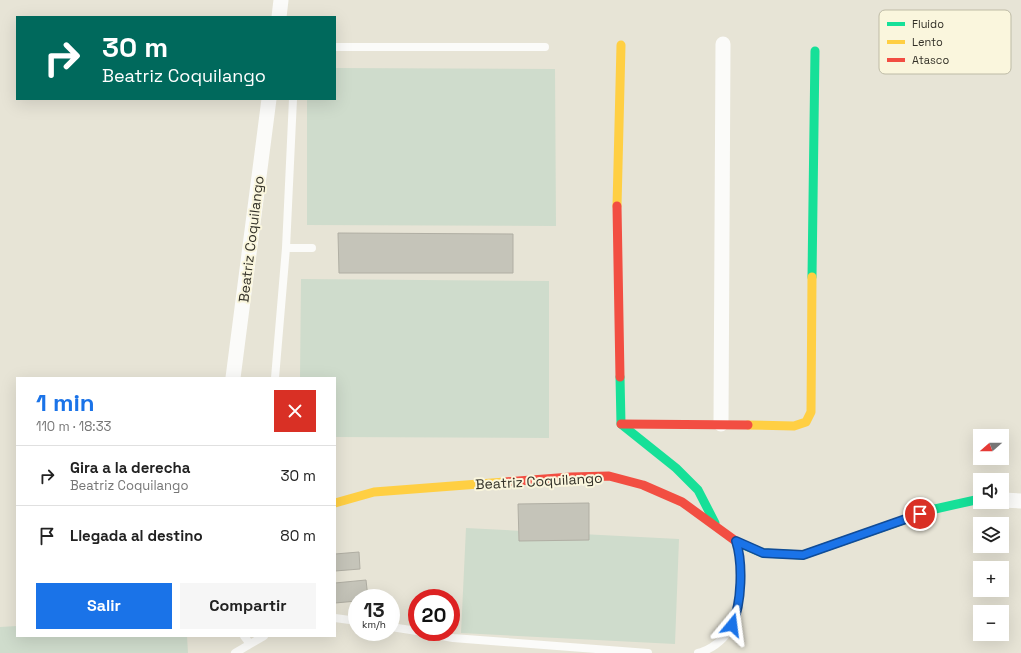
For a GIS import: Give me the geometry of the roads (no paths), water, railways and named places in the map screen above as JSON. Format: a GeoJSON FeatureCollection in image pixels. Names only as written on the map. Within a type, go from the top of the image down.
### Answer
{"type":"FeatureCollection","features":[{"type":"Feature","properties":{"kind":"street"},"geometry":{"type":"LineString","coordinates":[[279,16],[281,0]]}},
{"type":"Feature","properties":{"kind":"street"},"geometry":{"type":"LineString","coordinates":[[620,424],[617,212],[621,44]]}},
{"type":"Feature","properties":{"kind":"street"},"geometry":{"type":"LineString","coordinates":[[721,424],[723,44]]}},
{"type":"Feature","properties":{"kind":"street"},"geometry":{"type":"LineString","coordinates":[[620,424],[794,426],[806,422],[811,412],[812,201],[815,51]]}},
{"type":"Feature","properties":{"kind":"street","name":"Beatriz Coquilango"},"geometry":{"type":"LineString","coordinates":[[233,377],[268,100]]}},
{"type":"Feature","properties":{"kind":"street"},"geometry":{"type":"LineString","coordinates":[[620,424],[676,468],[698,490],[715,524]]}},
{"type":"Feature","properties":{"kind":"street","name":"Beatriz Coquilango"},"geometry":{"type":"LineString","coordinates":[[336,503],[374,492],[571,477],[609,476],[643,485],[682,502],[715,524],[736,541],[763,553],[803,555],[935,509],[973,501]]}},
{"type":"Feature","properties":{"kind":"street"},"geometry":{"type":"LineString","coordinates":[[1009,500],[1021,501]]}},
{"type":"Feature","properties":{"kind":"lane"},"geometry":{"type":"LineString","coordinates":[[336,47],[545,47]]}},
{"type":"Feature","properties":{"kind":"lane"},"geometry":{"type":"LineString","coordinates":[[275,377],[286,248],[293,100]]}},
{"type":"Feature","properties":{"kind":"lane"},"geometry":{"type":"LineString","coordinates":[[286,248],[312,248]]}},
{"type":"Feature","properties":{"kind":"lane"},"geometry":{"type":"LineString","coordinates":[[698,653],[718,643],[728,633],[736,616],[739,597],[740,560],[736,541]]}},
{"type":"Feature","properties":{"kind":"lane"},"geometry":{"type":"LineString","coordinates":[[336,618],[348,620]]}},
{"type":"Feature","properties":{"kind":"lane"},"geometry":{"type":"LineString","coordinates":[[245,637],[250,644]]}},
{"type":"Feature","properties":{"kind":"lane"},"geometry":{"type":"LineString","coordinates":[[235,653],[262,637]]}},
{"type":"Feature","properties":{"kind":"lane"},"geometry":{"type":"LineString","coordinates":[[460,639],[648,653]]}}]}
